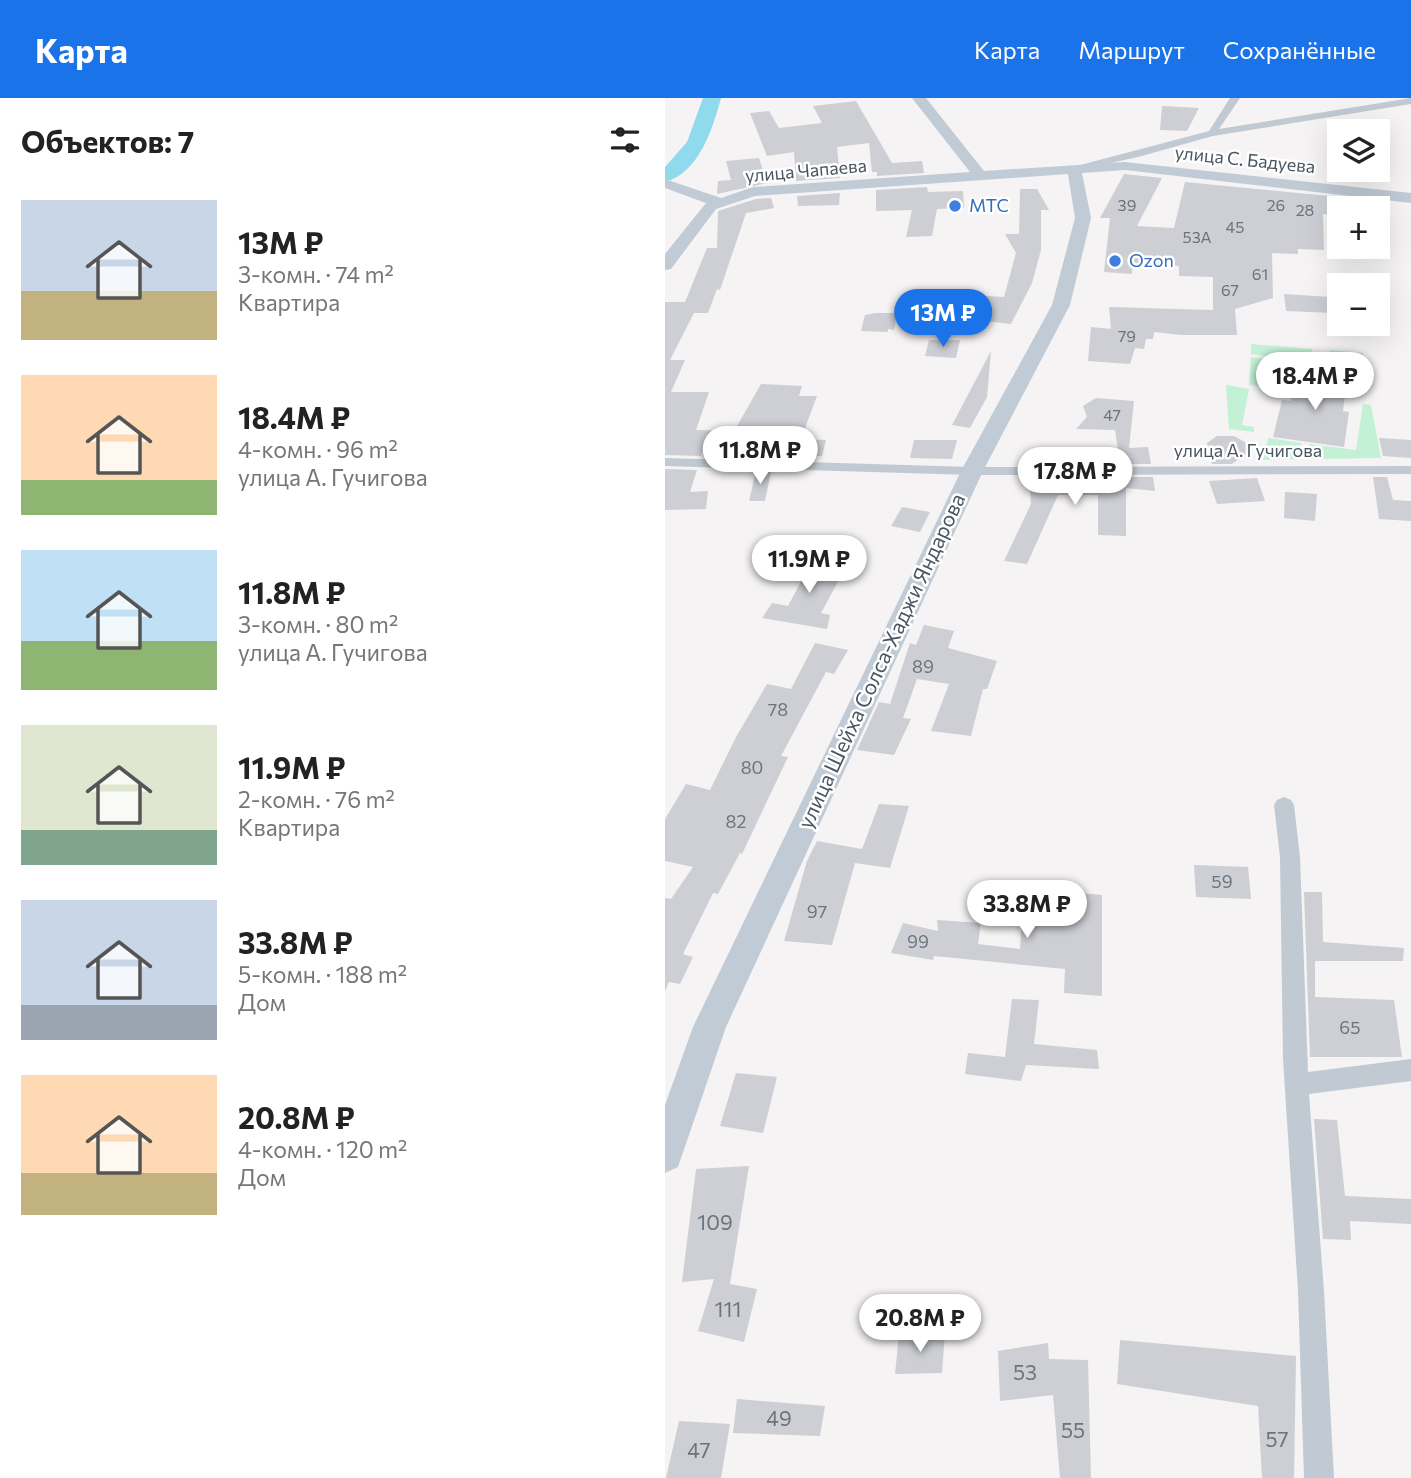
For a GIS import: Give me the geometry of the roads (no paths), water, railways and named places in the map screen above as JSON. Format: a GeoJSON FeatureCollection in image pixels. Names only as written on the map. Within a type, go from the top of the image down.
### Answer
{"type":"FeatureCollection","features":[{"type":"Feature","properties":{"kind":"main road"},"geometry":{"type":"LineString","coordinates":[[919,98],[981,177]]}},
{"type":"Feature","properties":{"kind":"main road"},"geometry":{"type":"LineString","coordinates":[[1021,173],[1048,180],[1080,203],[1099,178],[1125,166]]}},
{"type":"Feature","properties":{"kind":"main road","name":"улица С. Бадуева"},"geometry":{"type":"LineString","coordinates":[[1021,173],[1074,167],[1125,166],[1411,198]]}},
{"type":"Feature","properties":{"kind":"main road","name":"улица Шейха Солса-Хаджи Яндарова"},"geometry":{"type":"LineString","coordinates":[[665,1155],[710,1027],[972,471],[1061,305],[1083,218],[1074,167]]}},
{"type":"Feature","properties":{"kind":"main road","name":"улица Чапаева"},"geometry":{"type":"LineString","coordinates":[[665,265],[711,206],[753,192],[1021,173]]}},
{"type":"Feature","properties":{"kind":"main road"},"geometry":{"type":"LineString","coordinates":[[669,184],[719,202]]}},
{"type":"Feature","properties":{"kind":"street"},"geometry":{"type":"LineString","coordinates":[[1212,133],[1235,98]]}},
{"type":"Feature","properties":{"kind":"street"},"geometry":{"type":"LineString","coordinates":[[1074,167],[1135,155],[1212,133],[1411,101]]}},
{"type":"Feature","properties":{"kind":"street","name":"улица А. Гучигова"},"geometry":{"type":"LineString","coordinates":[[665,462],[972,471],[1411,470]]}},
{"type":"Feature","properties":{"kind":"street"},"geometry":{"type":"LineString","coordinates":[[1284,805],[1290,857],[1297,1085],[1311,1291],[1319,1478]]}},
{"type":"Feature","properties":{"kind":"street"},"geometry":{"type":"LineString","coordinates":[[1297,1085],[1411,1070]]}},
{"type":"Feature","properties":{"kind":"waterway"},"geometry":{"type":"LineString","coordinates":[[665,176],[691,152],[712,98]]}},
{"type":"Feature","properties":{"kind":"place","name":"МТС"},"geometry":{"type":"Point","coordinates":[955,206]}},
{"type":"Feature","properties":{"kind":"place","name":"Ozon"},"geometry":{"type":"Point","coordinates":[1115,261]}}]}
